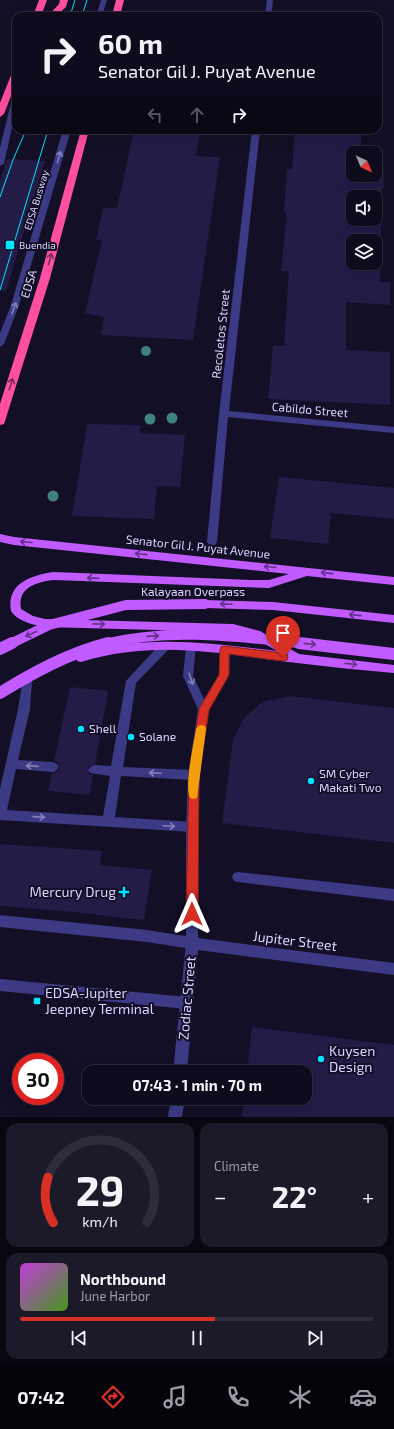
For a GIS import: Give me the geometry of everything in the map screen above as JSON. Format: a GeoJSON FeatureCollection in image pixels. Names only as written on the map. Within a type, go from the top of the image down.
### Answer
{"type":"FeatureCollection","features":[{"type":"Feature","properties":{"kind":"highway"},"geometry":{"type":"LineString","coordinates":[[38,12],[43,0]]}},
{"type":"Feature","properties":{"kind":"highway"},"geometry":{"type":"LineString","coordinates":[[56,12],[63,5],[64,0]]}},
{"type":"Feature","properties":{"kind":"highway"},"geometry":{"type":"LineString","coordinates":[[117,12],[120,0]]}},
{"type":"Feature","properties":{"kind":"highway"},"geometry":{"type":"LineString","coordinates":[[0,114],[12,82]]}},
{"type":"Feature","properties":{"kind":"highway","name":"EDSA"},"geometry":{"type":"LineString","coordinates":[[0,421],[45,278],[84,134]]}},
{"type":"Feature","properties":{"kind":"main road","name":"Senator Gil J. Puyat Avenue"},"geometry":{"type":"LineString","coordinates":[[0,538],[14,541],[394,581]]}},
{"type":"Feature","properties":{"kind":"main road"},"geometry":{"type":"LineString","coordinates":[[298,659],[256,634],[233,628],[45,623],[33,621],[16,612],[14,604],[16,597],[25,584],[36,578],[54,576],[269,584],[309,571]]}},
{"type":"Feature","properties":{"kind":"main road","name":"Kalayaan Overpass"},"geometry":{"type":"LineString","coordinates":[[0,650],[49,625],[126,606],[205,604],[273,606],[394,619]]}},
{"type":"Feature","properties":{"kind":"main road"},"geometry":{"type":"LineString","coordinates":[[0,695],[41,668],[62,659],[104,645],[136,637],[180,634],[220,635],[394,654]]}},
{"type":"Feature","properties":{"kind":"main road"},"geometry":{"type":"LineString","coordinates":[[0,695],[64,664],[106,650],[137,646],[191,647],[394,669]]}},
{"type":"Feature","properties":{"kind":"street"},"geometry":{"type":"LineString","coordinates":[[100,12],[104,0]]}},
{"type":"Feature","properties":{"kind":"street"},"geometry":{"type":"LineString","coordinates":[[268,12],[270,0]]}},
{"type":"Feature","properties":{"kind":"street"},"geometry":{"type":"LineString","coordinates":[[0,164],[12,112]]}},
{"type":"Feature","properties":{"kind":"street","name":"EDSA Busway"},"geometry":{"type":"LineString","coordinates":[[0,344],[15,305],[66,134]]}},
{"type":"Feature","properties":{"kind":"street","name":"Recoletos Street"},"geometry":{"type":"LineString","coordinates":[[212,542],[224,414],[256,134]]}},
{"type":"Feature","properties":{"kind":"street","name":"Cabildo Street"},"geometry":{"type":"LineString","coordinates":[[224,414],[394,430]]}},
{"type":"Feature","properties":{"kind":"street"},"geometry":{"type":"LineString","coordinates":[[108,822],[131,681],[165,646]]}},
{"type":"Feature","properties":{"kind":"street"},"geometry":{"type":"LineString","coordinates":[[191,647],[188,676],[204,709]]}},
{"type":"Feature","properties":{"kind":"street","name":"Zodiac Street"},"geometry":{"type":"LineString","coordinates":[[181,1065],[192,943],[192,827],[194,775],[204,709],[224,675],[224,650]]}},
{"type":"Feature","properties":{"kind":"street"},"geometry":{"type":"LineString","coordinates":[[27,681],[24,709],[0,815],[192,827]]}},
{"type":"Feature","properties":{"kind":"street"},"geometry":{"type":"LineString","coordinates":[[11,764],[53,767]]}},
{"type":"Feature","properties":{"kind":"street"},"geometry":{"type":"LineString","coordinates":[[94,770],[194,775]]}},
{"type":"Feature","properties":{"kind":"street"},"geometry":{"type":"LineString","coordinates":[[238,877],[394,895]]}},
{"type":"Feature","properties":{"kind":"street","name":"Jupiter Street"},"geometry":{"type":"LineString","coordinates":[[0,921],[147,936],[394,969]]}},
{"type":"Feature","properties":{"kind":"street"},"geometry":{"type":"LineString","coordinates":[[0,986],[187,1003]]}},
{"type":"Feature","properties":{"kind":"street"},"geometry":{"type":"LineString","coordinates":[[176,1117],[177,1105]]}},
{"type":"Feature","properties":{"kind":"building"},"geometry":{"type":"Polygon","coordinates":[[[133,134],[200,134],[196,156],[220,157],[193,340],[101,335],[104,317],[85,313],[102,240],[96,240],[103,208],[117,208],[133,134]]]}},
{"type":"Feature","properties":{"kind":"building"},"geometry":{"type":"Polygon","coordinates":[[[295,134],[361,134],[361,146],[346,146],[346,182],[382,182],[383,152],[384,188],[382,188],[382,190],[346,190],[346,226],[381,226],[381,234],[346,234],[346,270],[380,270],[380,282],[390,282],[390,305],[346,302],[346,350],[390,352],[390,405],[268,399],[273,346],[284,346],[289,271],[281,271],[287,213],[284,212],[287,169],[292,169],[295,134]]]}},
{"type":"Feature","properties":{"kind":"building","name":"Buendia"},"geometry":{"type":"Polygon","coordinates":[[[7,159],[45,161],[6,291],[0,290],[0,180],[7,159]]]}},
{"type":"Feature","properties":{"kind":"building"},"geometry":{"type":"Polygon","coordinates":[[[87,424],[140,425],[140,433],[185,435],[180,487],[157,486],[154,519],[72,516],[87,424]]]}},
{"type":"Feature","properties":{"kind":"building"},"geometry":{"type":"Polygon","coordinates":[[[279,477],[394,488],[394,519],[331,513],[328,544],[270,538],[279,477]]]}},
{"type":"Feature","properties":{"kind":"building","name":"Shell"},"geometry":{"type":"Polygon","coordinates":[[[70,687],[108,691],[95,764],[89,766],[87,769],[89,774],[93,775],[90,795],[48,791],[52,773],[58,771],[60,768],[58,763],[54,761],[70,687]]]}},
{"type":"Feature","properties":{"kind":"building","name":"SM Cyber Makati Two"},"geometry":{"type":"Polygon","coordinates":[[[289,696],[394,708],[394,843],[222,823],[233,740],[244,718],[262,702],[289,696]]]}},
{"type":"Feature","properties":{"kind":"building"},"geometry":{"type":"Polygon","coordinates":[[[0,844],[102,851],[100,865],[152,870],[144,920],[96,914],[0,906],[0,844]]]}},
{"type":"Feature","properties":{"kind":"building","name":"Kuysen Design"},"geometry":{"type":"Polygon","coordinates":[[[252,1027],[394,1045],[394,1117],[242,1117],[243,1105],[312,1105],[312,1065],[248,1065],[252,1027]]]}},
{"type":"Feature","properties":{"kind":"tram line"},"geometry":{"type":"LineString","coordinates":[[71,12],[75,0]]}},
{"type":"Feature","properties":{"kind":"tram line"},"geometry":{"type":"LineString","coordinates":[[83,12],[87,0]]}},
{"type":"Feature","properties":{"kind":"tram line"},"geometry":{"type":"LineString","coordinates":[[0,197],[24,134]]}},
{"type":"Feature","properties":{"kind":"tram line"},"geometry":{"type":"LineString","coordinates":[[0,290],[47,134]]}},
{"type":"Feature","properties":{"kind":"slow traffic"},"geometry":{"type":"LineString","coordinates":[[193,794],[194,775],[201,729]]}},
{"type":"Feature","properties":{"kind":"place","name":"Buendia"},"geometry":{"type":"Point","coordinates":[10,245]}},
{"type":"Feature","properties":{"kind":"place","name":"Shell"},"geometry":{"type":"Point","coordinates":[81,729]}},
{"type":"Feature","properties":{"kind":"place","name":"Solane"},"geometry":{"type":"Point","coordinates":[131,737]}},
{"type":"Feature","properties":{"kind":"place","name":"SM Cyber Makati Two"},"geometry":{"type":"Point","coordinates":[311,781]}},
{"type":"Feature","properties":{"kind":"place","name":"Mercury Drug"},"geometry":{"type":"Point","coordinates":[124,892]}},
{"type":"Feature","properties":{"kind":"place","name":"EDSA-Jupiter Jeepney Terminal"},"geometry":{"type":"Point","coordinates":[37,1001]}},
{"type":"Feature","properties":{"kind":"place","name":"Kuysen Design"},"geometry":{"type":"Point","coordinates":[321,1059]}},
{"type":"Feature","properties":{"kind":"route"},"geometry":{"type":"LineString","coordinates":[[192,914],[192,827],[194,775],[204,709],[224,675],[224,650],[283,657]]}}]}
